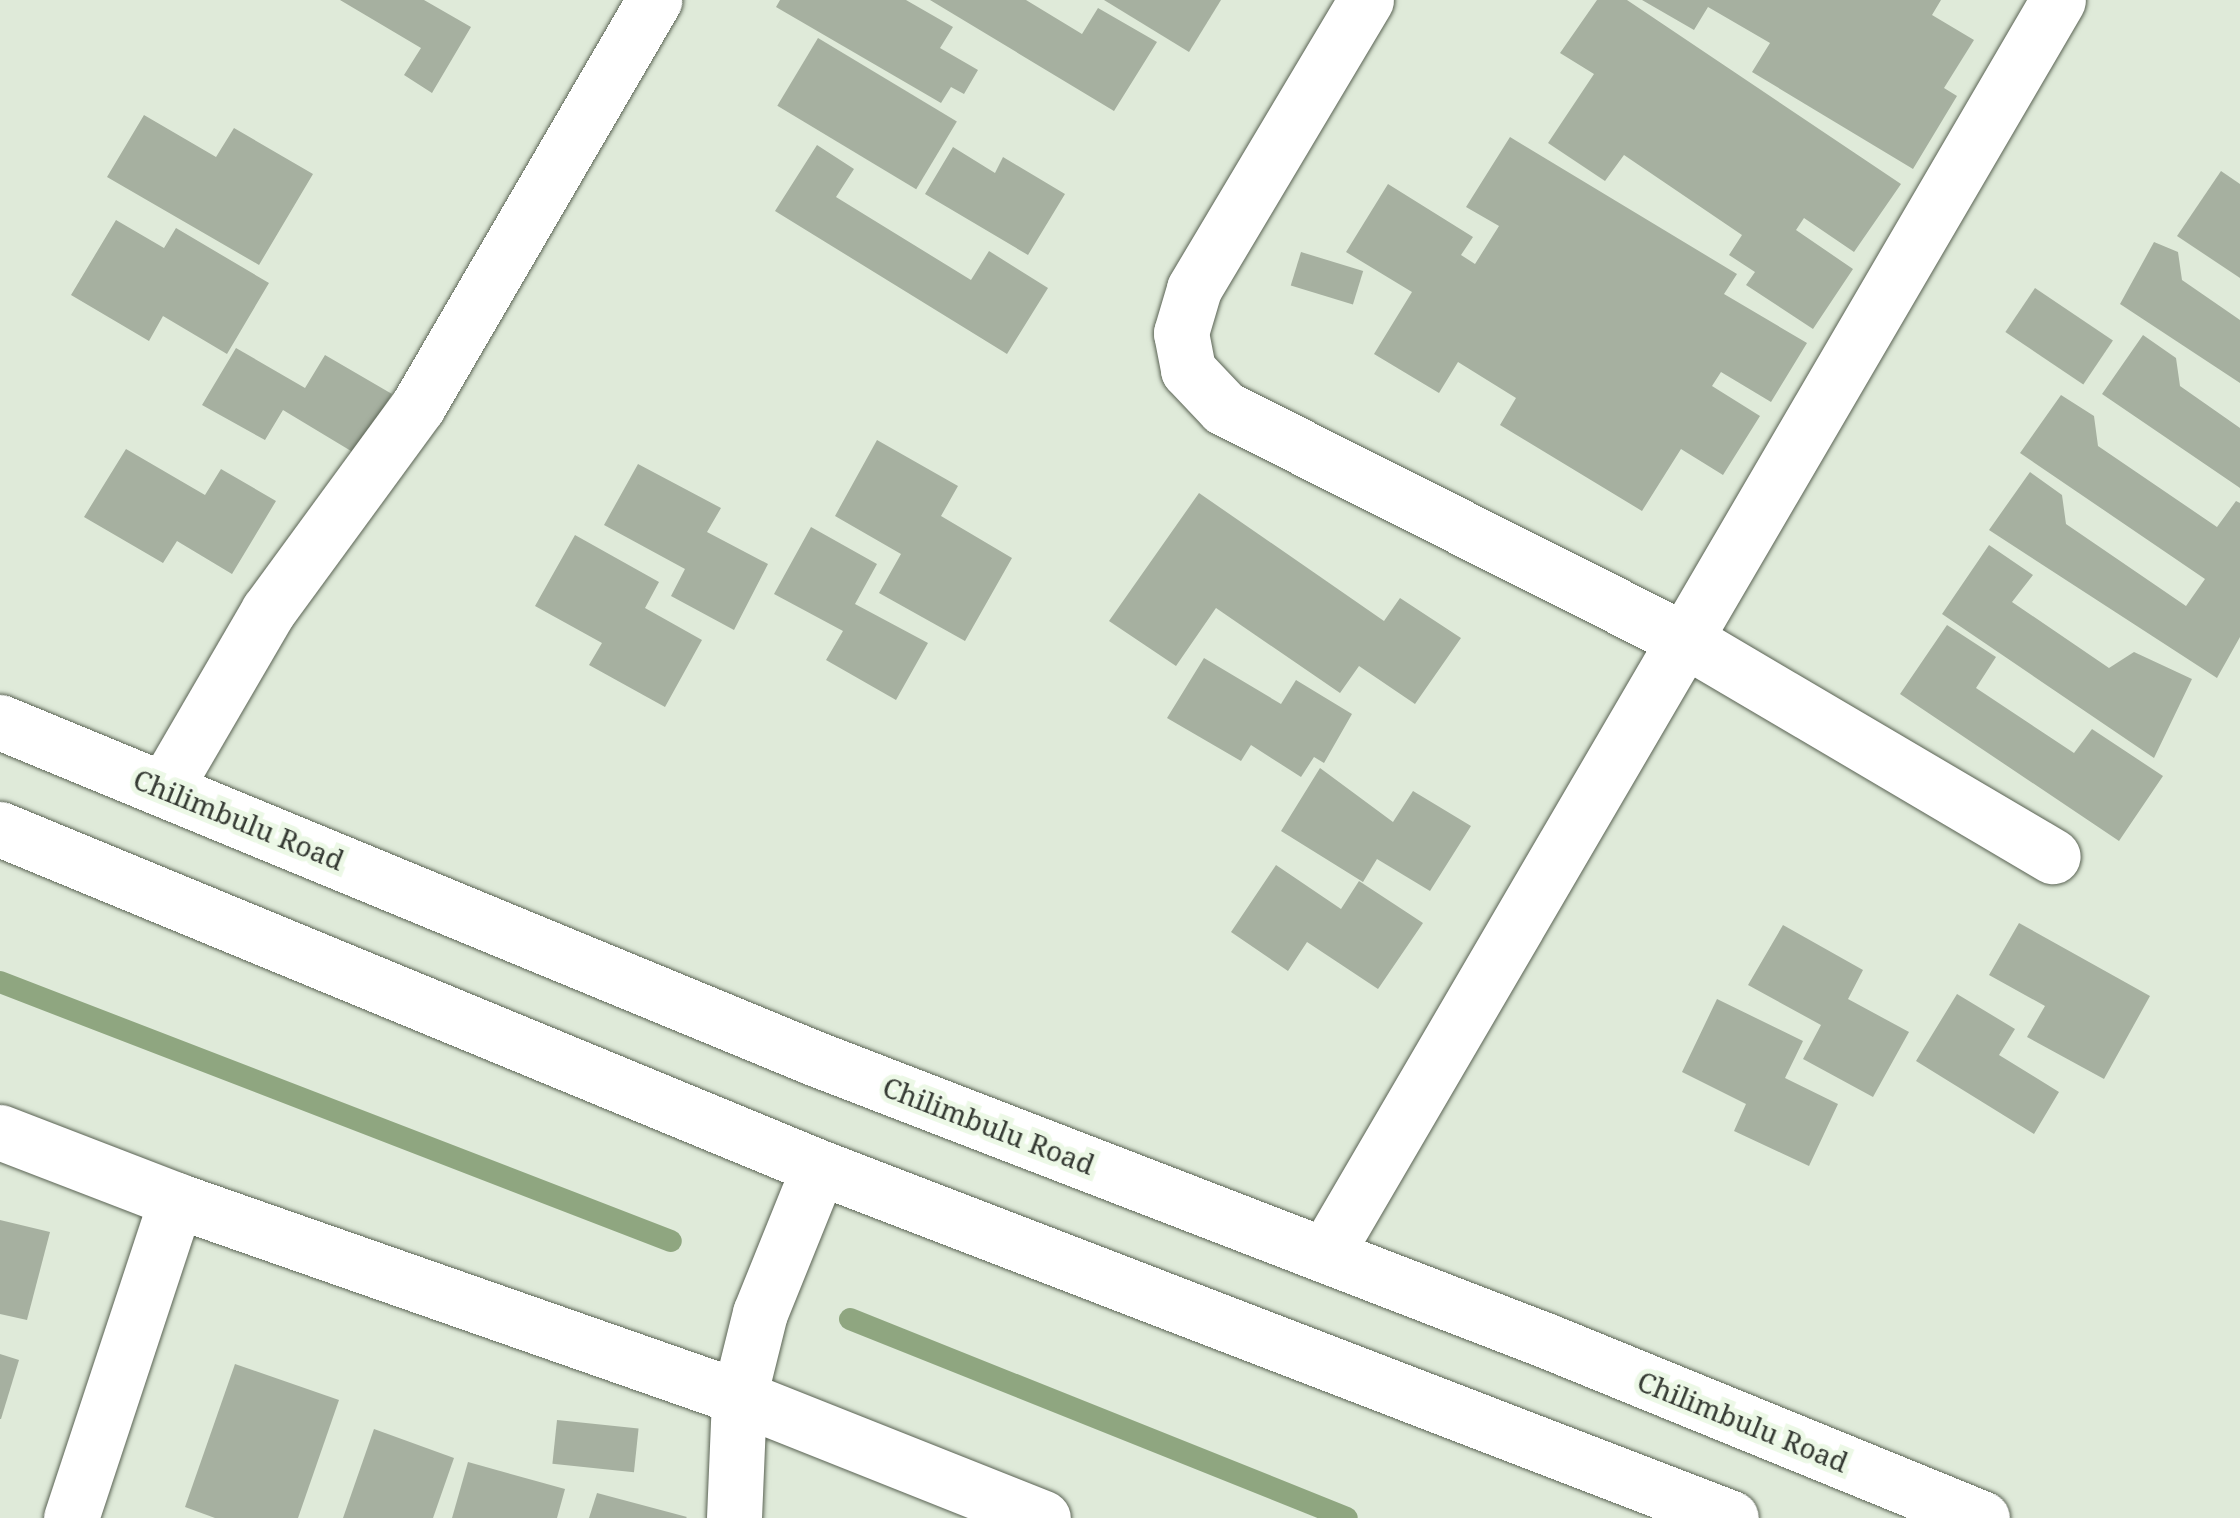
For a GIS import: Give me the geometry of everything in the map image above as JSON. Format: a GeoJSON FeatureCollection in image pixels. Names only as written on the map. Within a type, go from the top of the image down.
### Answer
{"type":"FeatureCollection","features":[{"type":"Feature","properties":{"kind":"street"},"geometry":{"type":"LineString","coordinates":[[165,788],[268,611],[418,406],[654,0]]}},
{"type":"Feature","properties":{"kind":"street"},"geometry":{"type":"LineString","coordinates":[[1366,0],[1194,290],[1181,333],[1188,370],[1224,408],[1688,642],[2053,856]]}},
{"type":"Feature","properties":{"kind":"street"},"geometry":{"type":"LineString","coordinates":[[1325,1255],[1511,928],[1688,642],[2058,0]]}},
{"type":"Feature","properties":{"kind":"street","name":"Chilimbulu Road"},"geometry":{"type":"LineString","coordinates":[[0,722],[814,1058],[1325,1255],[1982,1518]]}},
{"type":"Feature","properties":{"kind":"street"},"geometry":{"type":"LineString","coordinates":[[0,829],[820,1167],[1731,1518]]}},
{"type":"Feature","properties":{"kind":"street"},"geometry":{"type":"LineString","coordinates":[[0,1132],[176,1200],[739,1397],[1042,1518]]}},
{"type":"Feature","properties":{"kind":"street"},"geometry":{"type":"LineString","coordinates":[[734,1518],[739,1397],[760,1313],[820,1167]]}},
{"type":"Feature","properties":{"kind":"street"},"geometry":{"type":"LineString","coordinates":[[71,1518],[176,1200]]}},
{"type":"Feature","properties":{"kind":"building"},"geometry":{"type":"Polygon","coordinates":[[[340,0],[424,0],[471,27],[432,93],[404,75],[421,48],[340,0]]]}},
{"type":"Feature","properties":{"kind":"building"},"geometry":{"type":"Polygon","coordinates":[[[780,0],[906,0],[953,27],[940,48],[978,70],[964,94],[951,87],[941,103],[776,7],[780,0]]]}},
{"type":"Feature","properties":{"kind":"building"},"geometry":{"type":"Polygon","coordinates":[[[930,0],[1026,0],[1082,34],[1098,8],[1157,42],[1114,111],[930,0]]]}},
{"type":"Feature","properties":{"kind":"building"},"geometry":{"type":"Polygon","coordinates":[[[1104,0],[1221,0],[1189,52],[1104,0]]]}},
{"type":"Feature","properties":{"kind":"building"},"geometry":{"type":"Polygon","coordinates":[[[1597,0],[1627,0],[1901,184],[1854,252],[1804,218],[1796,230],[1853,269],[1813,329],[1746,285],[1755,272],[1729,255],[1742,235],[1624,155],[1605,181],[1548,143],[1594,74],[1560,53],[1597,0]]]}},
{"type":"Feature","properties":{"kind":"building"},"geometry":{"type":"Polygon","coordinates":[[[1642,0],[1941,0],[1932,15],[1974,40],[1944,88],[1957,96],[1913,169],[1752,72],[1770,43],[1708,7],[1694,30],[1642,0]]]}},
{"type":"Feature","properties":{"kind":"building"},"geometry":{"type":"Polygon","coordinates":[[[818,38],[957,121],[916,189],[777,106],[818,38]]]}},
{"type":"Feature","properties":{"kind":"building"},"geometry":{"type":"Polygon","coordinates":[[[144,115],[216,157],[234,128],[313,174],[259,265],[107,177],[144,115]]]}},
{"type":"Feature","properties":{"kind":"building"},"geometry":{"type":"Polygon","coordinates":[[[1510,137],[1737,274],[1724,294],[1807,343],[1771,402],[1721,372],[1712,386],[1760,416],[1723,475],[1681,449],[1642,511],[1500,425],[1516,398],[1458,362],[1439,393],[1374,354],[1412,292],[1346,252],[1388,184],[1473,237],[1461,255],[1475,264],[1499,226],[1466,207],[1510,137]]]}},
{"type":"Feature","properties":{"kind":"building"},"geometry":{"type":"Polygon","coordinates":[[[817,145],[854,169],[836,197],[971,280],[989,251],[1048,288],[1007,354],[775,211],[817,145]]]}},
{"type":"Feature","properties":{"kind":"building"},"geometry":{"type":"Polygon","coordinates":[[[953,147],[995,173],[1003,157],[1065,194],[1028,255],[925,194],[953,147]]]}},
{"type":"Feature","properties":{"kind":"building"},"geometry":{"type":"Polygon","coordinates":[[[2221,171],[2240,184],[2240,278],[2177,236],[2221,171]]]}},
{"type":"Feature","properties":{"kind":"building"},"geometry":{"type":"Polygon","coordinates":[[[116,220],[164,248],[176,228],[269,283],[227,354],[163,316],[149,341],[71,295],[116,220]]]}},
{"type":"Feature","properties":{"kind":"building"},"geometry":{"type":"Polygon","coordinates":[[[2154,242],[2178,252],[2182,280],[2240,320],[2240,383],[2120,304],[2154,242]]]}},
{"type":"Feature","properties":{"kind":"building"},"geometry":{"type":"Polygon","coordinates":[[[1301,252],[1363,271],[1353,304],[1291,285],[1301,252]]]}},
{"type":"Feature","properties":{"kind":"building"},"geometry":{"type":"Polygon","coordinates":[[[2035,288],[2113,341],[2083,385],[2005,332],[2035,288]]]}},
{"type":"Feature","properties":{"kind":"building"},"geometry":{"type":"Polygon","coordinates":[[[2143,335],[2176,358],[2180,386],[2240,428],[2240,488],[2102,394],[2143,335]]]}},
{"type":"Feature","properties":{"kind":"building"},"geometry":{"type":"Polygon","coordinates":[[[236,348],[305,388],[325,355],[392,394],[356,454],[283,410],[265,440],[202,405],[236,348]]]}},
{"type":"Feature","properties":{"kind":"building"},"geometry":{"type":"Polygon","coordinates":[[[2061,395],[2094,416],[2098,446],[2217,527],[2236,501],[2240,503],[2240,637],[2217,678],[1989,530],[2030,472],[2062,495],[2066,524],[2186,606],[2205,579],[2020,453],[2061,395]]]}},
{"type":"Feature","properties":{"kind":"building"},"geometry":{"type":"Polygon","coordinates":[[[877,440],[958,486],[941,516],[1012,558],[965,641],[879,593],[901,554],[835,516],[877,440]]]}},
{"type":"Feature","properties":{"kind":"building"},"geometry":{"type":"Polygon","coordinates":[[[126,449],[205,495],[221,469],[276,501],[232,574],[177,541],[163,563],[84,517],[126,449]]]}},
{"type":"Feature","properties":{"kind":"building"},"geometry":{"type":"Polygon","coordinates":[[[638,464],[721,508],[707,532],[768,564],[734,630],[671,596],[685,569],[604,525],[638,464]]]}},
{"type":"Feature","properties":{"kind":"building"},"geometry":{"type":"Polygon","coordinates":[[[1199,493],[1384,621],[1400,598],[1461,638],[1415,704],[1359,666],[1340,693],[1216,608],[1176,666],[1109,621],[1199,493]]]}},
{"type":"Feature","properties":{"kind":"building"},"geometry":{"type":"Polygon","coordinates":[[[811,527],[877,564],[855,604],[928,643],[896,700],[826,660],[843,631],[774,594],[811,527]]]}},
{"type":"Feature","properties":{"kind":"building"},"geometry":{"type":"Polygon","coordinates":[[[575,535],[659,582],[645,608],[702,640],[665,707],[589,665],[602,643],[535,606],[575,535]]]}},
{"type":"Feature","properties":{"kind":"building"},"geometry":{"type":"Polygon","coordinates":[[[1989,545],[2033,575],[2012,602],[2109,668],[2134,652],[2192,679],[2154,758],[1942,614],[1989,545]]]}},
{"type":"Feature","properties":{"kind":"building"},"geometry":{"type":"Polygon","coordinates":[[[1947,625],[1996,657],[1976,688],[2074,753],[2092,729],[2163,776],[2119,841],[1900,694],[1947,625]]]}},
{"type":"Feature","properties":{"kind":"building"},"geometry":{"type":"Polygon","coordinates":[[[1204,658],[1281,704],[1296,680],[1352,714],[1324,763],[1314,757],[1301,777],[1251,745],[1241,761],[1167,718],[1204,658]]]}},
{"type":"Feature","properties":{"kind":"building"},"geometry":{"type":"Polygon","coordinates":[[[1320,768],[1393,822],[1413,791],[1471,826],[1430,891],[1377,859],[1363,882],[1281,831],[1320,768]]]}},
{"type":"Feature","properties":{"kind":"building"},"geometry":{"type":"Polygon","coordinates":[[[1276,865],[1341,909],[1359,881],[1423,923],[1378,989],[1307,942],[1288,971],[1231,932],[1276,865]]]}},
{"type":"Feature","properties":{"kind":"building"},"geometry":{"type":"Polygon","coordinates":[[[2019,923],[2150,996],[2104,1079],[2027,1037],[2045,1006],[1989,975],[2019,923]]]}},
{"type":"Feature","properties":{"kind":"building"},"geometry":{"type":"Polygon","coordinates":[[[1783,925],[1863,970],[1848,999],[1909,1032],[1873,1097],[1803,1059],[1821,1025],[1748,985],[1783,925]]]}},
{"type":"Feature","properties":{"kind":"building"},"geometry":{"type":"Polygon","coordinates":[[[1957,994],[2015,1029],[1999,1055],[2059,1092],[2034,1134],[1916,1061],[1957,994]]]}},
{"type":"Feature","properties":{"kind":"building"},"geometry":{"type":"Polygon","coordinates":[[[1717,999],[1803,1041],[1785,1078],[1838,1104],[1809,1166],[1734,1131],[1746,1104],[1682,1072],[1717,999]]]}},
{"type":"Feature","properties":{"kind":"building"},"geometry":{"type":"Polygon","coordinates":[[[0,1220],[50,1232],[27,1320],[0,1314],[0,1220]]]}},
{"type":"Feature","properties":{"kind":"building"},"geometry":{"type":"Polygon","coordinates":[[[0,1354],[19,1360],[1,1419],[0,1419],[0,1354]]]}},
{"type":"Feature","properties":{"kind":"building"},"geometry":{"type":"Polygon","coordinates":[[[235,1364],[339,1400],[298,1518],[215,1518],[185,1507],[235,1364]]]}},
{"type":"Feature","properties":{"kind":"building"},"geometry":{"type":"Polygon","coordinates":[[[557,1420],[639,1429],[634,1472],[552,1464],[557,1420]]]}},
{"type":"Feature","properties":{"kind":"building"},"geometry":{"type":"Polygon","coordinates":[[[374,1429],[454,1458],[433,1518],[343,1518],[374,1429]]]}},
{"type":"Feature","properties":{"kind":"building"},"geometry":{"type":"Polygon","coordinates":[[[468,1462],[565,1489],[557,1518],[452,1518],[468,1462]]]}},
{"type":"Feature","properties":{"kind":"building"},"geometry":{"type":"Polygon","coordinates":[[[597,1493],[687,1517],[589,1518],[597,1493]]]}},
{"type":"Feature","properties":{"kind":"waterway"},"geometry":{"type":"LineString","coordinates":[[0,982],[671,1241]]}},
{"type":"Feature","properties":{"kind":"waterway"},"geometry":{"type":"LineString","coordinates":[[850,1319],[1347,1518]]}}]}
